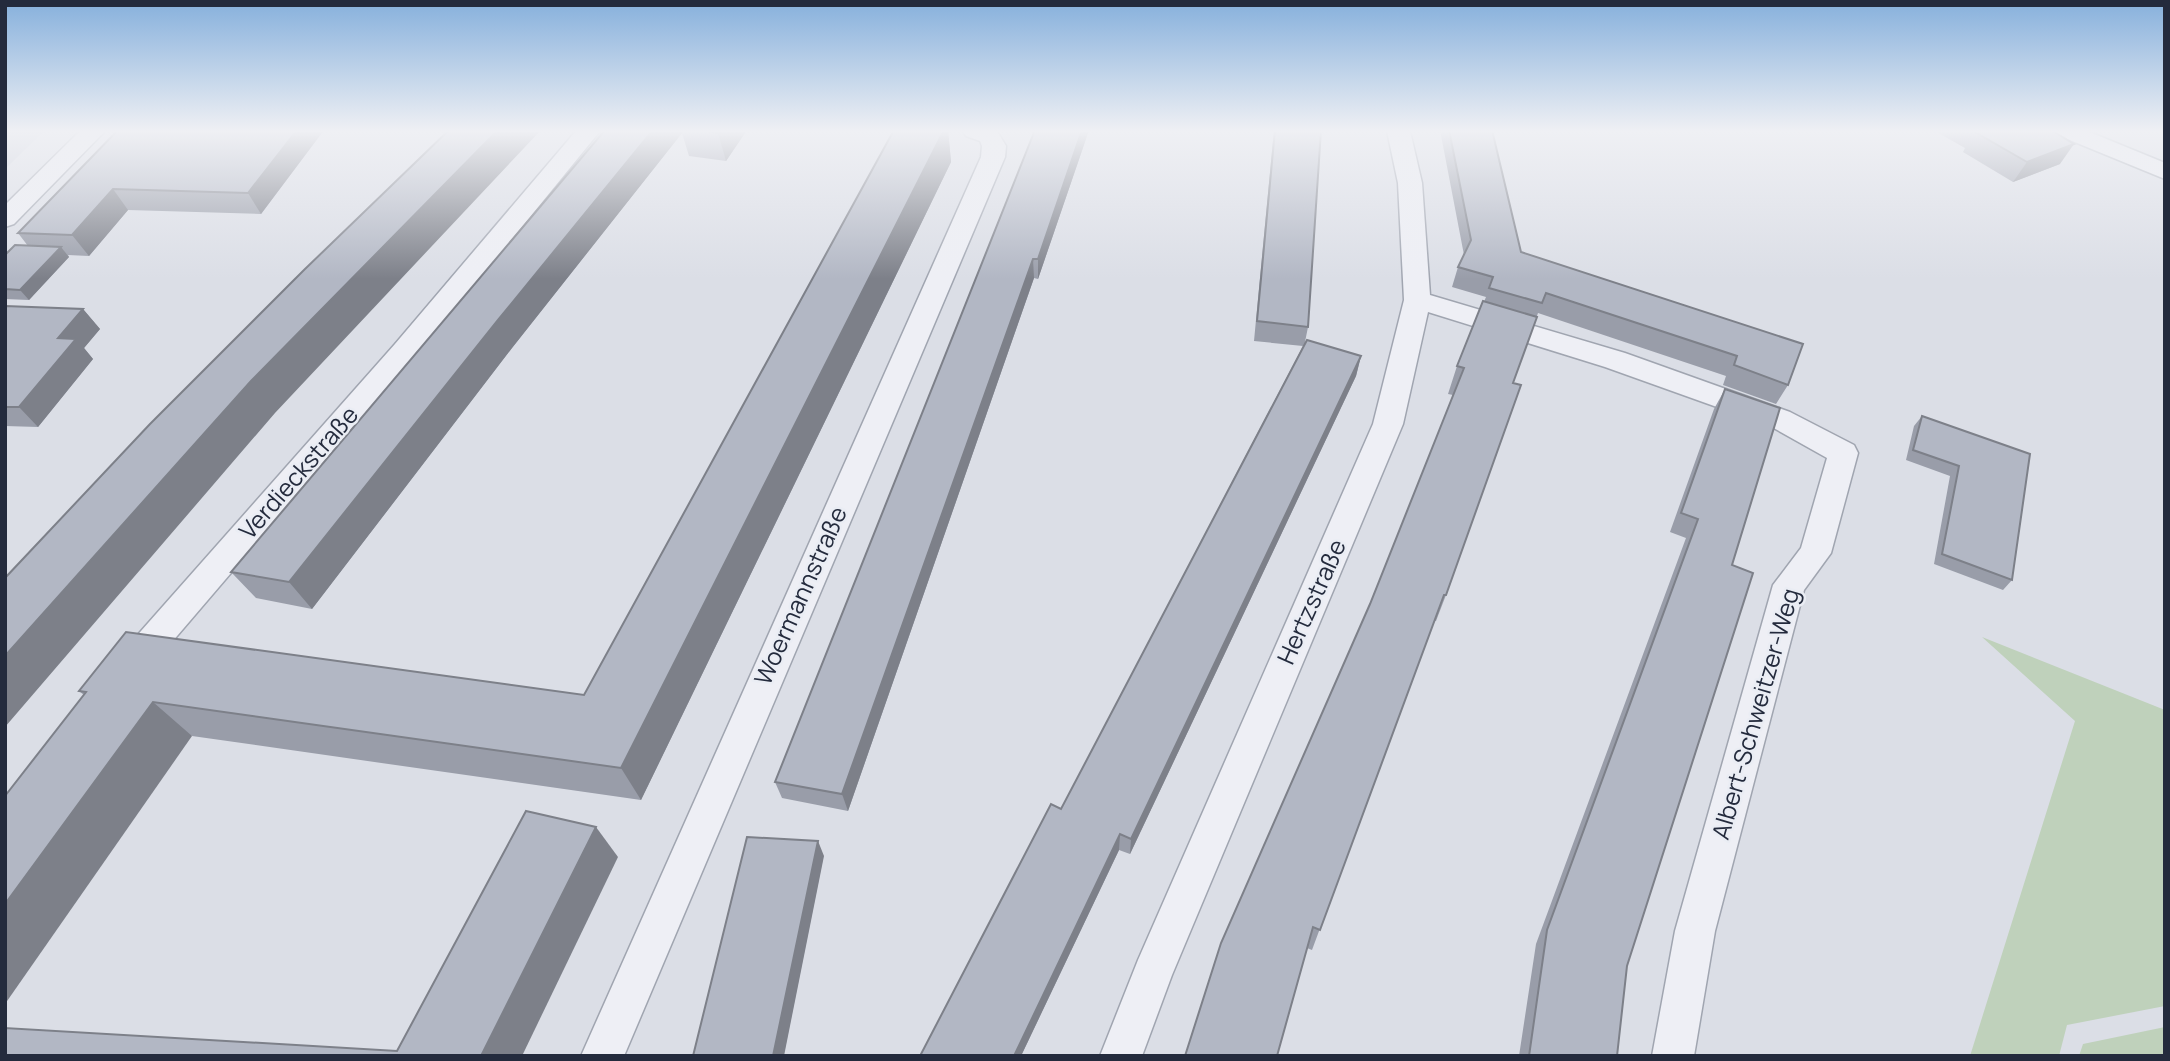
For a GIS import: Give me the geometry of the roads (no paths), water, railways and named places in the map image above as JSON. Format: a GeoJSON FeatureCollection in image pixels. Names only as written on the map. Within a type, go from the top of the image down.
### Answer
{"type":"FeatureCollection","features":[{"type":"Feature","properties":{"kind":"street"},"geometry":{"type":"LineString","coordinates":[[5,219],[43,181]]}},
{"type":"Feature","properties":{"kind":"street","name":"Verdieckstraße"},"geometry":{"type":"LineString","coordinates":[[110,690],[405,351],[547,181]]}},
{"type":"Feature","properties":{"kind":"street","name":"Woermannstraße"},"geometry":{"type":"LineString","coordinates":[[602,1056],[982,181]]}},
{"type":"Feature","properties":{"kind":"street","name":"Hertzstraße"},"geometry":{"type":"LineString","coordinates":[[1121,1056],[1152,974],[1388,424],[1417,300],[1409,181]]}},
{"type":"Feature","properties":{"kind":"street","name":"Albert-Schweitzer-Weg"},"geometry":{"type":"LineString","coordinates":[[1417,300],[1615,360],[1780,419],[1843,453],[1815,553],[1788,585],[1695,932],[1673,1056]]}}]}
